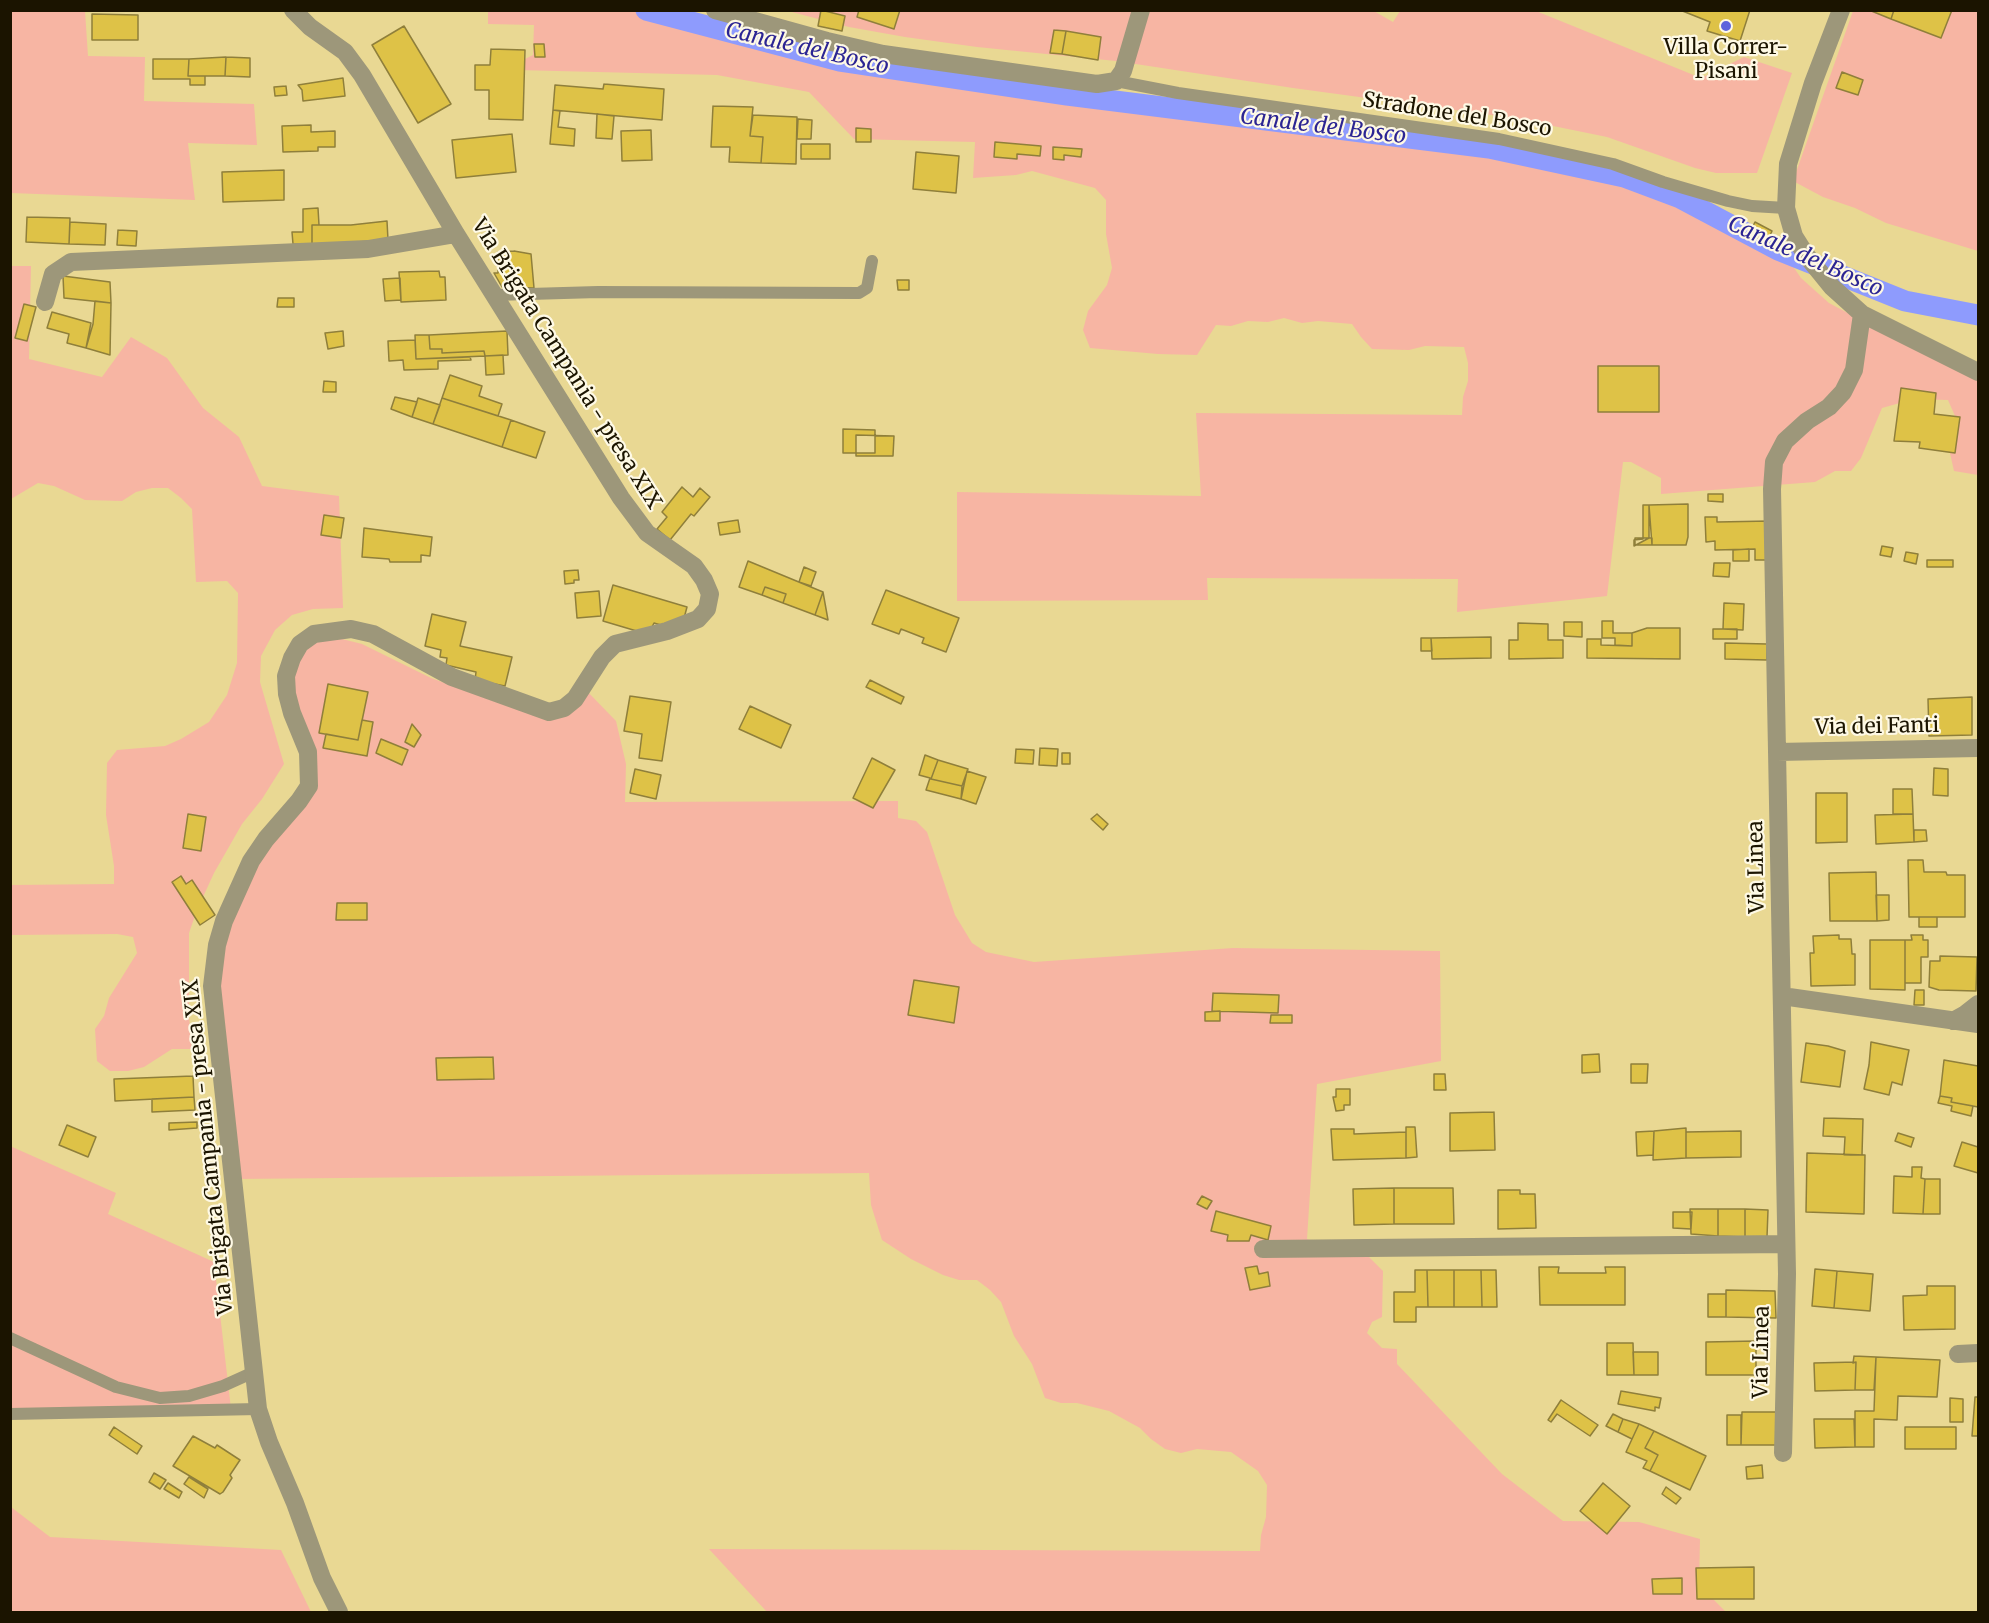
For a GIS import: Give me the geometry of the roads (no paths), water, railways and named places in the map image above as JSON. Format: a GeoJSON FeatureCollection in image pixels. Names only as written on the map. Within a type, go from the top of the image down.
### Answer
{"type":"FeatureCollection","features":[{"type":"Feature","properties":{"kind":"street","name":"Via Brigata Campania - presa XIX"},"geometry":{"type":"LineString","coordinates":[[293,10],[310,27],[345,52],[362,75],[456,234],[634,517],[647,533],[694,566],[710,594],[707,609],[698,619],[667,631],[615,644],[602,657],[575,699],[564,708],[549,712],[452,677],[373,634],[351,629],[314,634],[300,644],[292,658],[286,676],[291,713],[308,752],[309,786],[251,861],[224,921],[214,962],[212,986],[258,1409],[322,1578],[339,1612]]}},
{"type":"Feature","properties":{"kind":"street"},"geometry":{"type":"LineString","coordinates":[[715,10],[826,41],[883,54],[1097,84],[1116,81],[1123,71],[1141,10]]}},
{"type":"Feature","properties":{"kind":"street"},"geometry":{"type":"LineString","coordinates":[[1841,10],[1791,148],[1786,182],[1786,208],[1794,236],[1832,287],[1862,314],[1978,372]]}},
{"type":"Feature","properties":{"kind":"street"},"geometry":{"type":"LineString","coordinates":[[45,302],[52,274],[71,262],[368,249],[456,234]]}},
{"type":"Feature","properties":{"kind":"street","name":"Via Linea"},"geometry":{"type":"LineString","coordinates":[[1783,1453],[1786,1244],[1772,489],[1774,462],[1785,441],[1807,421],[1829,407],[1844,392],[1854,370],[1862,314]]}},
{"type":"Feature","properties":{"kind":"street","name":"Via dei Fanti"},"geometry":{"type":"LineString","coordinates":[[1777,752],[1978,748]]}},
{"type":"Feature","properties":{"kind":"street"},"geometry":{"type":"LineString","coordinates":[[1782,996],[1978,1024]]}},
{"type":"Feature","properties":{"kind":"street"},"geometry":{"type":"LineString","coordinates":[[1953,1021],[1978,1004]]}},
{"type":"Feature","properties":{"kind":"street"},"geometry":{"type":"LineString","coordinates":[[1263,1249],[1786,1244]]}},
{"type":"Feature","properties":{"kind":"street"},"geometry":{"type":"LineString","coordinates":[[1958,1354],[1978,1353]]}},
{"type":"Feature","properties":{"kind":"lane","name":"Stradone del Bosco"},"geometry":{"type":"LineString","coordinates":[[1116,81],[1178,93],[1499,139],[1613,164],[1663,182],[1728,201],[1752,206],[1786,208]]}},
{"type":"Feature","properties":{"kind":"lane"},"geometry":{"type":"LineString","coordinates":[[495,295],[598,292],[859,293],[867,288],[872,261]]}},
{"type":"Feature","properties":{"kind":"lane"},"geometry":{"type":"LineString","coordinates":[[10,1338],[116,1387],[160,1398],[189,1396],[223,1386],[254,1372]]}},
{"type":"Feature","properties":{"kind":"lane"},"geometry":{"type":"LineString","coordinates":[[10,1414],[258,1409]]}},
{"type":"Feature","properties":{"kind":"waterway","name":"Canale del Bosco"},"geometry":{"type":"LineString","coordinates":[[646,10],[840,61],[1067,95],[1489,148],[1624,177],[1680,198],[1778,250],[1905,301],[1978,315]]}},
{"type":"Feature","properties":{"kind":"place","name":"Villa Correr- Pisani"},"geometry":{"type":"Point","coordinates":[1726,26]}}]}
